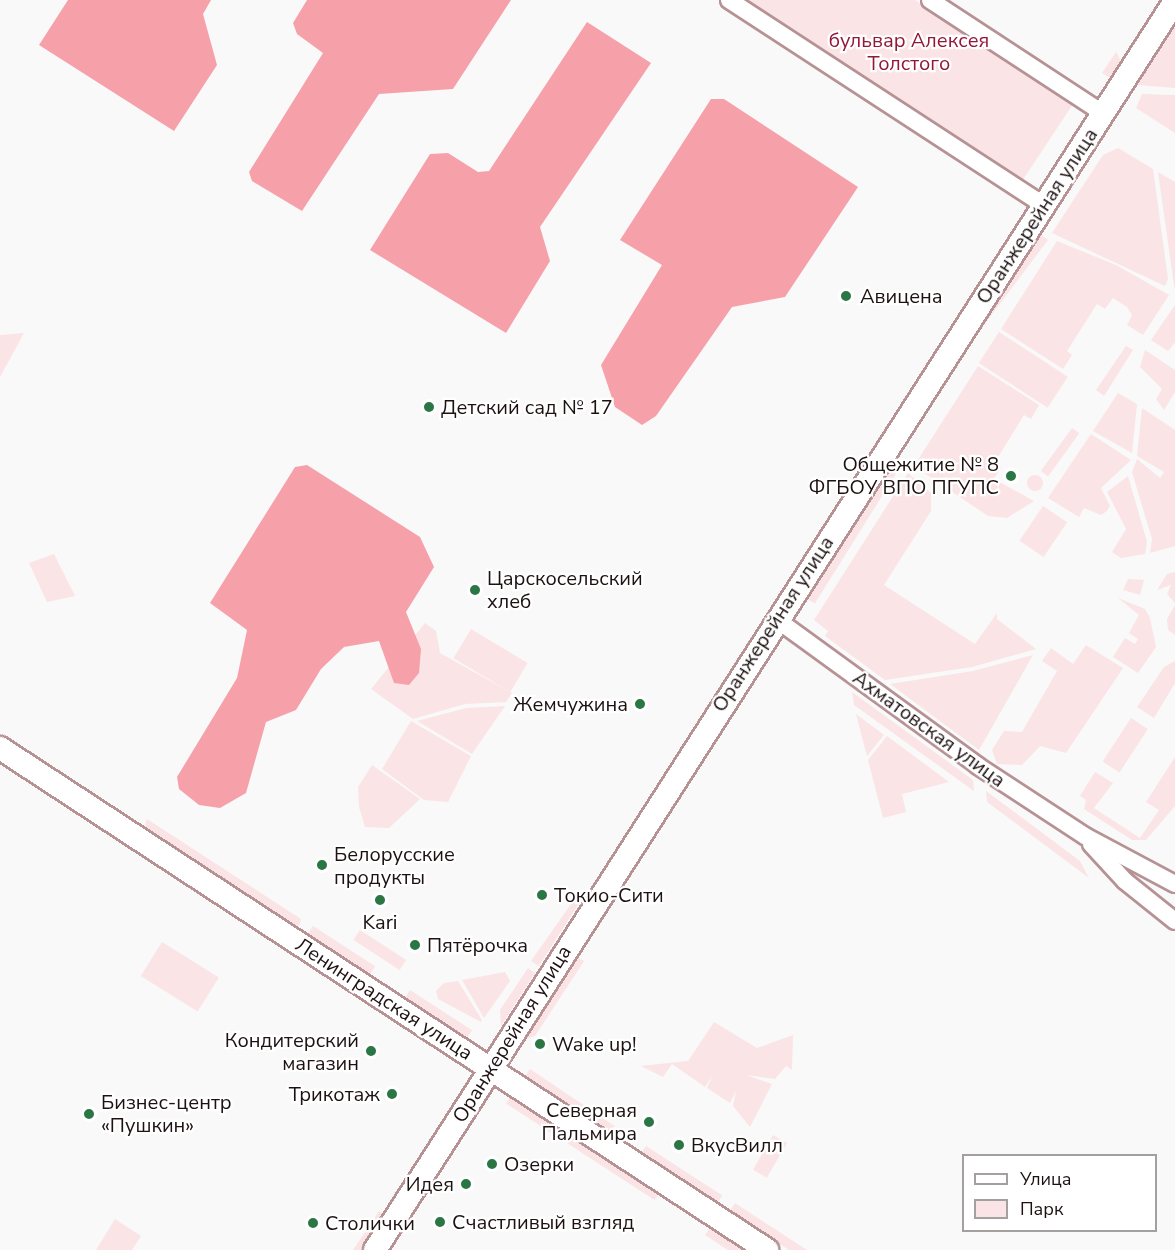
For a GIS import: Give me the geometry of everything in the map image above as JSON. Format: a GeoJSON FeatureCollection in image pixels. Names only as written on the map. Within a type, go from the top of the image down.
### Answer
{"type":"FeatureCollection","features":[{"type":"Feature","properties":{"kind":"street"},"geometry":{"type":"LineString","coordinates":[[729,0],[1043,205]]}},
{"type":"Feature","properties":{"kind":"street"},"geometry":{"type":"LineString","coordinates":[[930,0],[1102,113]]}},
{"type":"Feature","properties":{"kind":"street","name":"Оранжерейная улица"},"geometry":{"type":"LineString","coordinates":[[375,1250],[776,619],[1175,1]]}},
{"type":"Feature","properties":{"kind":"street","name":"Ахматовская улица"},"geometry":{"type":"LineString","coordinates":[[776,619],[978,766],[1085,836],[1175,884]]}},
{"type":"Feature","properties":{"kind":"street","name":"Ленинградская улица"},"geometry":{"type":"LineString","coordinates":[[0,748],[767,1250]]}},
{"type":"Feature","properties":{"kind":"street","name":"Ахматовская улица"},"geometry":{"type":"LineString","coordinates":[[1085,836],[1125,881],[1175,921]]}},
{"type":"Feature","properties":{"kind":"green space","name":"бульвар Алексея Толстого"},"geometry":{"type":"Polygon","coordinates":[[[746,0],[915,0],[1073,104],[1022,181],[746,0]]]}},
{"type":"Feature","properties":{"kind":"green space"},"geometry":{"type":"Polygon","coordinates":[[[1175,25],[1175,88],[1137,85],[1175,25]]]}},
{"type":"Feature","properties":{"kind":"green space"},"geometry":{"type":"Polygon","coordinates":[[[1116,52],[1121,61],[1110,78],[1102,73],[1116,52]]]}},
{"type":"Feature","properties":{"kind":"green space"},"geometry":{"type":"Polygon","coordinates":[[[1142,94],[1175,95],[1175,133],[1136,108],[1142,94]]]}},
{"type":"Feature","properties":{"kind":"green space"},"geometry":{"type":"Polygon","coordinates":[[[1118,148],[1153,169],[1168,279],[1165,286],[1052,233],[1103,155],[1118,148]]]}},
{"type":"Feature","properties":{"kind":"green space"},"geometry":{"type":"Polygon","coordinates":[[[1158,172],[1175,182],[1175,289],[1174,285],[1158,172]]]}},
{"type":"Feature","properties":{"kind":"green space"},"geometry":{"type":"Polygon","coordinates":[[[1040,234],[1048,240],[895,444],[887,438],[1040,234]]]}},
{"type":"Feature","properties":{"kind":"green space"},"geometry":{"type":"Polygon","coordinates":[[[1057,241],[1116,265],[1169,295],[1143,335],[1127,325],[1132,315],[1127,307],[1113,298],[1105,309],[1097,304],[1067,351],[1072,355],[1063,369],[1001,329],[1057,241]]]}},
{"type":"Feature","properties":{"kind":"green space"},"geometry":{"type":"Polygon","coordinates":[[[1175,305],[1175,342],[1168,351],[1151,340],[1175,305]]]}},
{"type":"Feature","properties":{"kind":"green space"},"geometry":{"type":"Polygon","coordinates":[[[999,332],[1068,377],[1048,408],[979,363],[999,332]]]}},
{"type":"Feature","properties":{"kind":"green space"},"geometry":{"type":"Polygon","coordinates":[[[24,333],[0,377],[0,335],[24,333]]]}},
{"type":"Feature","properties":{"kind":"green space"},"geometry":{"type":"Polygon","coordinates":[[[1126,346],[1133,350],[1104,396],[1096,390],[1126,346]]]}},
{"type":"Feature","properties":{"kind":"green space"},"geometry":{"type":"Polygon","coordinates":[[[1145,350],[1175,370],[1175,392],[1164,410],[1156,399],[1162,389],[1140,367],[1145,350]]]}},
{"type":"Feature","properties":{"kind":"green space"},"geometry":{"type":"Polygon","coordinates":[[[978,366],[1039,405],[1031,419],[1024,415],[995,462],[1001,467],[994,479],[1034,501],[1007,518],[988,516],[914,466],[978,366]]]}},
{"type":"Feature","properties":{"kind":"green space"},"geometry":{"type":"Polygon","coordinates":[[[1118,393],[1137,404],[1132,453],[1093,431],[1118,393]]]}},
{"type":"Feature","properties":{"kind":"green space"},"geometry":{"type":"Polygon","coordinates":[[[1142,408],[1175,430],[1175,546],[1150,553],[1152,539],[1132,472],[1137,459],[1160,478],[1164,472],[1137,456],[1142,408]]]}},
{"type":"Feature","properties":{"kind":"green space"},"geometry":{"type":"Polygon","coordinates":[[[1072,428],[1079,433],[1048,476],[1041,471],[1072,428]]]}},
{"type":"Feature","properties":{"kind":"green space"},"geometry":{"type":"Polygon","coordinates":[[[1091,434],[1131,460],[1101,488],[1110,506],[1107,511],[1101,515],[1084,508],[1079,517],[1048,498],[1091,434]]]}},
{"type":"Feature","properties":{"kind":"green space"},"geometry":{"type":"Polygon","coordinates":[[[892,463],[900,468],[815,603],[807,599],[892,463]]]}},
{"type":"Feature","properties":{"kind":"green space"},"geometry":{"type":"Polygon","coordinates":[[[908,473],[931,493],[931,511],[884,585],[975,644],[997,613],[997,619],[1036,649],[972,667],[885,680],[825,636],[828,631],[814,620],[908,473]]]}},
{"type":"Feature","properties":{"kind":"green space"},"geometry":{"type":"Polygon","coordinates":[[[1035,475],[1041,477],[1043,483],[1041,489],[1035,491],[1029,489],[1027,483],[1029,477],[1035,475]]]}},
{"type":"Feature","properties":{"kind":"green space"},"geometry":{"type":"Polygon","coordinates":[[[1128,476],[1147,542],[1145,554],[1121,558],[1112,552],[1126,529],[1107,492],[1128,476]]]}},
{"type":"Feature","properties":{"kind":"green space"},"geometry":{"type":"Polygon","coordinates":[[[1043,506],[1067,522],[1044,557],[1020,541],[1043,506]]]}},
{"type":"Feature","properties":{"kind":"green space"},"geometry":{"type":"Polygon","coordinates":[[[54,554],[75,596],[47,602],[29,563],[54,554]]]}},
{"type":"Feature","properties":{"kind":"green space"},"geometry":{"type":"Polygon","coordinates":[[[1175,572],[1175,603],[1167,594],[1171,585],[1157,590],[1167,574],[1175,572]]]}},
{"type":"Feature","properties":{"kind":"green space"},"geometry":{"type":"Polygon","coordinates":[[[1128,579],[1144,580],[1140,595],[1123,590],[1128,579]]]}},
{"type":"Feature","properties":{"kind":"green space"},"geometry":{"type":"Polygon","coordinates":[[[1118,598],[1145,609],[1150,618],[1156,647],[1138,673],[1113,657],[1125,638],[1135,644],[1138,639],[1129,633],[1139,615],[1118,598]]]}},
{"type":"Feature","properties":{"kind":"green space"},"geometry":{"type":"Polygon","coordinates":[[[1175,605],[1175,635],[1168,630],[1167,619],[1175,605]]]}},
{"type":"Feature","properties":{"kind":"green space"},"geometry":{"type":"Polygon","coordinates":[[[425,623],[436,631],[440,653],[512,693],[506,702],[465,704],[413,719],[371,689],[425,623]]]}},
{"type":"Feature","properties":{"kind":"green space"},"geometry":{"type":"Polygon","coordinates":[[[471,629],[528,663],[510,692],[453,658],[471,629]]]}},
{"type":"Feature","properties":{"kind":"green space"},"geometry":{"type":"Polygon","coordinates":[[[1086,645],[1123,668],[1066,753],[1040,746],[1022,765],[997,764],[992,750],[1004,731],[1022,732],[1057,671],[1042,661],[1051,648],[1073,664],[1086,645]]]}},
{"type":"Feature","properties":{"kind":"green space"},"geometry":{"type":"Polygon","coordinates":[[[1033,655],[979,750],[890,684],[973,671],[1033,655]]]}},
{"type":"Feature","properties":{"kind":"green space"},"geometry":{"type":"Polygon","coordinates":[[[1175,661],[1175,683],[1154,718],[1137,707],[1164,667],[1175,661]]]}},
{"type":"Feature","properties":{"kind":"green space"},"geometry":{"type":"Polygon","coordinates":[[[852,692],[973,780],[974,791],[854,705],[852,692]]]}},
{"type":"Feature","properties":{"kind":"green space"},"geometry":{"type":"Polygon","coordinates":[[[505,706],[472,754],[417,721],[466,708],[505,706]]]}},
{"type":"Feature","properties":{"kind":"green space"},"geometry":{"type":"Polygon","coordinates":[[[856,714],[884,735],[867,756],[856,714]]]}},
{"type":"Feature","properties":{"kind":"green space"},"geometry":{"type":"Polygon","coordinates":[[[1131,718],[1148,729],[1119,773],[1103,762],[1131,718]]]}},
{"type":"Feature","properties":{"kind":"green space"},"geometry":{"type":"Polygon","coordinates":[[[411,721],[471,756],[448,802],[424,800],[382,769],[411,721]]]}},
{"type":"Feature","properties":{"kind":"green space"},"geometry":{"type":"Polygon","coordinates":[[[887,736],[949,782],[902,794],[906,812],[883,818],[868,760],[887,736]]]}},
{"type":"Feature","properties":{"kind":"green space"},"geometry":{"type":"Polygon","coordinates":[[[1175,757],[1175,806],[1146,840],[1132,840],[1084,809],[1086,800],[1080,796],[1095,772],[1113,783],[1094,808],[1140,838],[1159,810],[1146,802],[1175,757]]]}},
{"type":"Feature","properties":{"kind":"green space"},"geometry":{"type":"Polygon","coordinates":[[[372,765],[420,799],[389,828],[365,827],[359,807],[358,787],[372,765]]]}},
{"type":"Feature","properties":{"kind":"green space"},"geometry":{"type":"Polygon","coordinates":[[[986,791],[1080,861],[1089,878],[987,802],[986,791]]]}},
{"type":"Feature","properties":{"kind":"green space"},"geometry":{"type":"Polygon","coordinates":[[[147,819],[301,919],[300,924],[295,928],[144,829],[147,819]]]}},
{"type":"Feature","properties":{"kind":"green space"},"geometry":{"type":"Polygon","coordinates":[[[583,897],[539,966],[531,961],[571,904],[583,897]]]}},
{"type":"Feature","properties":{"kind":"green space"},"geometry":{"type":"Polygon","coordinates":[[[313,926],[375,966],[369,976],[306,936],[313,926]]]}},
{"type":"Feature","properties":{"kind":"green space"},"geometry":{"type":"Polygon","coordinates":[[[360,930],[406,960],[400,970],[353,940],[360,930]]]}},
{"type":"Feature","properties":{"kind":"green space"},"geometry":{"type":"Polygon","coordinates":[[[162,942],[219,978],[198,1011],[141,976],[162,942]]]}},
{"type":"Feature","properties":{"kind":"green space"},"geometry":{"type":"Polygon","coordinates":[[[577,957],[584,961],[535,1036],[524,1039],[577,957]]]}},
{"type":"Feature","properties":{"kind":"green space"},"geometry":{"type":"Polygon","coordinates":[[[528,968],[535,973],[501,1026],[500,1010],[528,968]]]}},
{"type":"Feature","properties":{"kind":"green space"},"geometry":{"type":"Polygon","coordinates":[[[505,972],[510,981],[484,1018],[462,980],[505,972]]]}},
{"type":"Feature","properties":{"kind":"green space"},"geometry":{"type":"Polygon","coordinates":[[[458,981],[482,1020],[481,1022],[438,999],[436,991],[444,983],[458,981]]]}},
{"type":"Feature","properties":{"kind":"green space"},"geometry":{"type":"Polygon","coordinates":[[[410,990],[472,1030],[466,1040],[404,999],[410,990]]]}},
{"type":"Feature","properties":{"kind":"green space"},"geometry":{"type":"Polygon","coordinates":[[[714,1022],[757,1048],[793,1035],[792,1070],[786,1066],[775,1079],[746,1075],[772,1084],[750,1127],[733,1106],[736,1091],[730,1103],[707,1088],[712,1076],[705,1087],[672,1064],[663,1077],[641,1066],[688,1061],[714,1022]]]}},
{"type":"Feature","properties":{"kind":"green space"},"geometry":{"type":"Polygon","coordinates":[[[530,1069],[615,1126],[610,1133],[525,1076],[530,1069]]]}},
{"type":"Feature","properties":{"kind":"green space"},"geometry":{"type":"Polygon","coordinates":[[[511,1096],[659,1192],[655,1200],[506,1104],[511,1096]]]}},
{"type":"Feature","properties":{"kind":"green space"},"geometry":{"type":"Polygon","coordinates":[[[773,1135],[787,1143],[767,1178],[753,1170],[773,1135]]]}},
{"type":"Feature","properties":{"kind":"green space"},"geometry":{"type":"Polygon","coordinates":[[[646,1146],[722,1196],[717,1203],[641,1154],[646,1146]]]}},
{"type":"Feature","properties":{"kind":"green space"},"geometry":{"type":"Polygon","coordinates":[[[735,1203],[807,1250],[789,1250],[730,1211],[735,1203]]]}},
{"type":"Feature","properties":{"kind":"green space"},"geometry":{"type":"Polygon","coordinates":[[[379,1211],[384,1214],[361,1250],[353,1250],[379,1211]]]}},
{"type":"Feature","properties":{"kind":"green space"},"geometry":{"type":"Polygon","coordinates":[[[115,1219],[141,1236],[132,1250],[96,1250],[115,1219]]]}},
{"type":"Feature","properties":{"kind":"green space"},"geometry":{"type":"Polygon","coordinates":[[[711,1226],[747,1250],[728,1250],[705,1235],[711,1226]]]}},
{"type":"Feature","properties":{"kind":"shaded area"},"geometry":{"type":"Polygon","coordinates":[[[68,0],[211,0],[203,14],[217,65],[174,131],[39,45],[68,0]]]}},
{"type":"Feature","properties":{"kind":"shaded area"},"geometry":{"type":"Polygon","coordinates":[[[307,0],[511,0],[453,89],[379,94],[302,211],[252,181],[249,172],[323,53],[297,34],[293,23],[307,0]]]}},
{"type":"Feature","properties":{"kind":"shaded area"},"geometry":{"type":"Polygon","coordinates":[[[587,22],[651,63],[540,227],[550,261],[506,333],[370,250],[430,154],[448,153],[478,172],[489,171],[587,22]]]}},
{"type":"Feature","properties":{"kind":"shaded area"},"geometry":{"type":"Polygon","coordinates":[[[711,99],[724,99],[858,187],[785,297],[732,307],[656,416],[642,425],[615,407],[601,365],[662,265],[620,240],[711,99]]]}},
{"type":"Feature","properties":{"kind":"shaded area"},"geometry":{"type":"Polygon","coordinates":[[[307,465],[420,537],[434,567],[406,612],[421,649],[419,673],[409,685],[394,683],[379,641],[344,647],[321,669],[296,710],[266,722],[246,793],[220,808],[199,805],[179,789],[177,777],[237,678],[247,630],[210,603],[295,467],[307,465]]]}},
{"type":"Feature","properties":{"kind":"place","name":"Авицена"},"geometry":{"type":"Point","coordinates":[846,296]}},
{"type":"Feature","properties":{"kind":"place","name":"Детский сад № 17"},"geometry":{"type":"Point","coordinates":[429,407]}},
{"type":"Feature","properties":{"kind":"place","name":"Общежитие № 8 ФГБОУ ВПО ПГУПС"},"geometry":{"type":"Point","coordinates":[1011,476]}},
{"type":"Feature","properties":{"kind":"place","name":"Царскосельский хлеб"},"geometry":{"type":"Point","coordinates":[475,590]}},
{"type":"Feature","properties":{"kind":"place","name":"Жемчужина"},"geometry":{"type":"Point","coordinates":[640,704]}},
{"type":"Feature","properties":{"kind":"place","name":"Белорусские продукты"},"geometry":{"type":"Point","coordinates":[322,865]}},
{"type":"Feature","properties":{"kind":"place","name":"Токио-Сити"},"geometry":{"type":"Point","coordinates":[542,895]}},
{"type":"Feature","properties":{"kind":"place","name":"Kari"},"geometry":{"type":"Point","coordinates":[380,900]}},
{"type":"Feature","properties":{"kind":"place","name":"Пятёрочка"},"geometry":{"type":"Point","coordinates":[415,945]}},
{"type":"Feature","properties":{"kind":"place","name":"Wake up!"},"geometry":{"type":"Point","coordinates":[540,1044]}},
{"type":"Feature","properties":{"kind":"place","name":"Кондитерский магазин"},"geometry":{"type":"Point","coordinates":[371,1051]}},
{"type":"Feature","properties":{"kind":"place","name":"Трикотаж"},"geometry":{"type":"Point","coordinates":[392,1094]}},
{"type":"Feature","properties":{"kind":"place","name":"Бизнес-центр «Пушкин»"},"geometry":{"type":"Point","coordinates":[89,1114]}},
{"type":"Feature","properties":{"kind":"place","name":"Северная Пальмира"},"geometry":{"type":"Point","coordinates":[649,1122]}},
{"type":"Feature","properties":{"kind":"place","name":"ВкусВилл"},"geometry":{"type":"Point","coordinates":[679,1145]}},
{"type":"Feature","properties":{"kind":"place","name":"Озерки"},"geometry":{"type":"Point","coordinates":[492,1164]}},
{"type":"Feature","properties":{"kind":"place","name":"Идея"},"geometry":{"type":"Point","coordinates":[466,1184]}},
{"type":"Feature","properties":{"kind":"place","name":"Счастливый взгляд"},"geometry":{"type":"Point","coordinates":[440,1222]}},
{"type":"Feature","properties":{"kind":"place","name":"Столички"},"geometry":{"type":"Point","coordinates":[313,1223]}}]}
